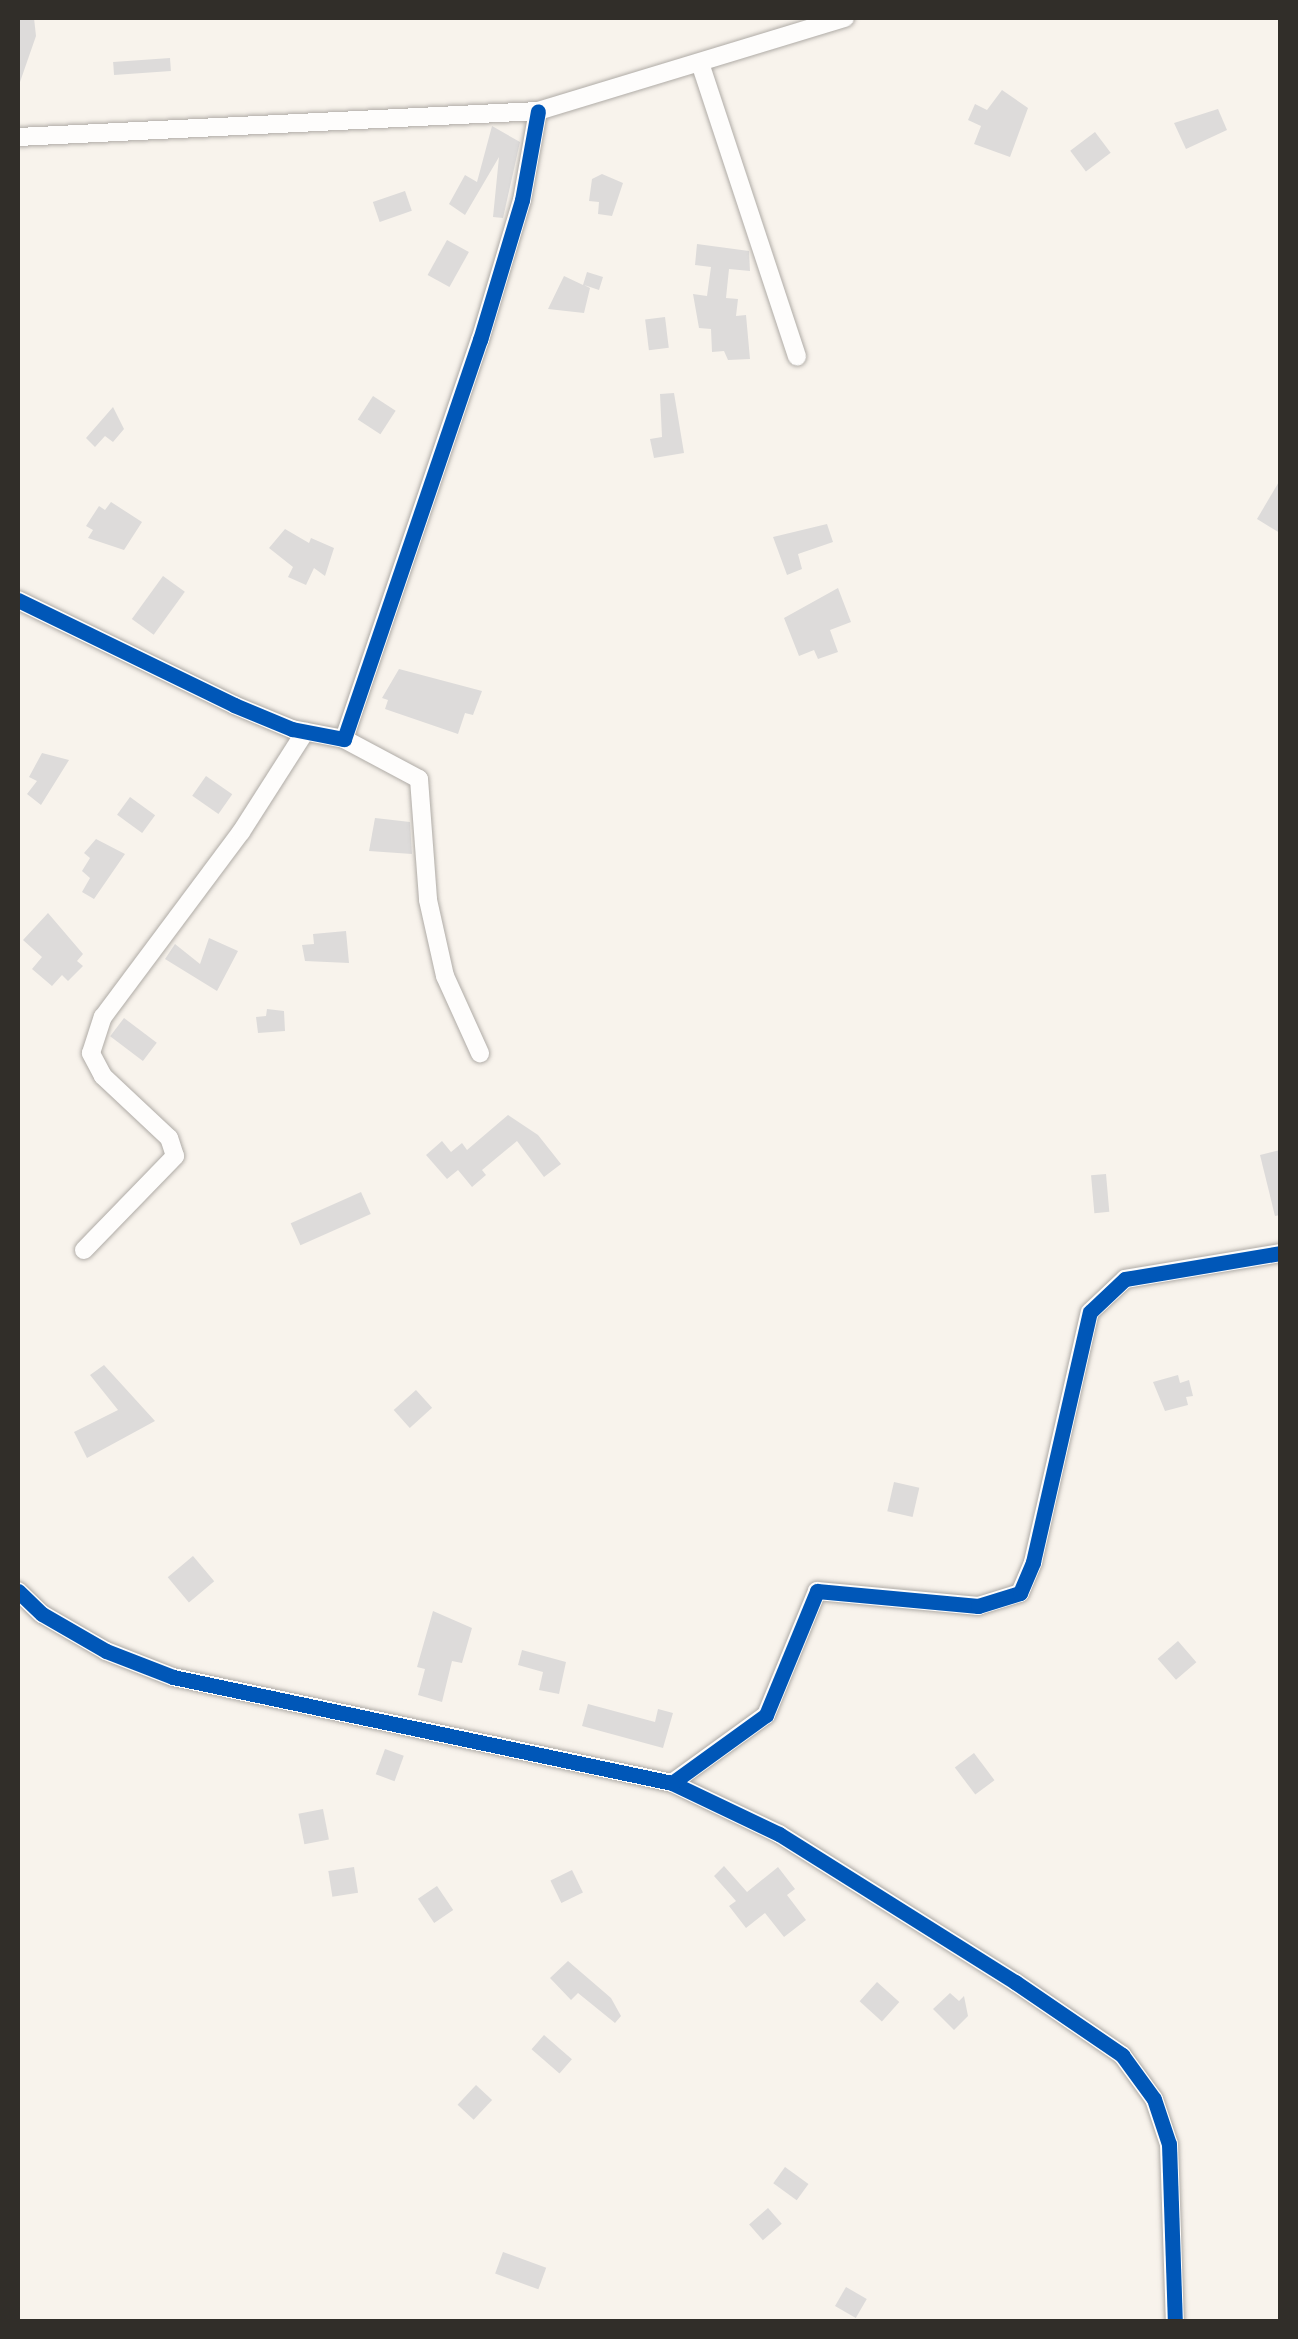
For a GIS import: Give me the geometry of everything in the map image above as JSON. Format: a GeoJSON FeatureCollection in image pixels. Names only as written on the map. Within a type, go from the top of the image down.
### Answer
{"type":"FeatureCollection","features":[{"type":"Feature","properties":{"kind":"street"},"geometry":{"type":"LineString","coordinates":[[18,137],[538,111],[701,66],[845,18]]}},
{"type":"Feature","properties":{"kind":"street"},"geometry":{"type":"LineString","coordinates":[[701,66],[797,358]]}},
{"type":"Feature","properties":{"kind":"street"},"geometry":{"type":"LineString","coordinates":[[344,738],[480,340],[522,200],[538,111]]}},
{"type":"Feature","properties":{"kind":"street"},"geometry":{"type":"LineString","coordinates":[[18,600],[234,705],[305,732],[344,738],[419,779],[428,900],[444,976],[480,1053]]}},
{"type":"Feature","properties":{"kind":"street"},"geometry":{"type":"LineString","coordinates":[[84,1250],[175,1156],[169,1138],[103,1076],[91,1052],[103,1017],[241,832],[305,732]]}},
{"type":"Feature","properties":{"kind":"street"},"geometry":{"type":"LineString","coordinates":[[672,1782],[766,1715],[817,1591],[978,1606],[1020,1593],[1033,1562],[1090,1312],[1126,1279],[1280,1253]]}},
{"type":"Feature","properties":{"kind":"street"},"geometry":{"type":"LineString","coordinates":[[18,1591],[42,1614],[106,1652],[173,1677],[672,1782],[780,1834],[1122,2055],[1154,2099],[1169,2144],[1175,2322]]}},
{"type":"Feature","properties":{"kind":"building"},"geometry":{"type":"Polygon","coordinates":[[[18,18],[34,18],[36,36],[20,82],[18,18]]]}},
{"type":"Feature","properties":{"kind":"building"},"geometry":{"type":"Polygon","coordinates":[[[170,58],[171,71],[114,75],[113,62],[170,58]]]}},
{"type":"Feature","properties":{"kind":"building"},"geometry":{"type":"Polygon","coordinates":[[[1002,90],[1028,108],[1010,157],[974,144],[981,126],[968,120],[975,104],[987,110],[1002,90]]]}},
{"type":"Feature","properties":{"kind":"building"},"geometry":{"type":"Polygon","coordinates":[[[1218,109],[1227,130],[1186,149],[1174,123],[1218,109]]]}},
{"type":"Feature","properties":{"kind":"building"},"geometry":{"type":"Polygon","coordinates":[[[492,126],[520,142],[503,218],[493,217],[499,157],[465,215],[449,204],[465,175],[477,182],[492,126]]]}},
{"type":"Feature","properties":{"kind":"building"},"geometry":{"type":"Polygon","coordinates":[[[1095,132],[1111,153],[1086,171],[1070,151],[1095,132]]]}},
{"type":"Feature","properties":{"kind":"building"},"geometry":{"type":"Polygon","coordinates":[[[602,174],[623,183],[612,216],[598,214],[599,202],[589,201],[592,179],[602,174]]]}},
{"type":"Feature","properties":{"kind":"building"},"geometry":{"type":"Polygon","coordinates":[[[405,191],[412,211],[380,222],[373,202],[405,191]]]}},
{"type":"Feature","properties":{"kind":"building"},"geometry":{"type":"Polygon","coordinates":[[[447,240],[469,252],[449,287],[428,275],[447,240]]]}},
{"type":"Feature","properties":{"kind":"building"},"geometry":{"type":"Polygon","coordinates":[[[697,244],[749,251],[750,271],[729,269],[726,298],[738,299],[736,316],[746,315],[750,359],[728,360],[724,351],[712,352],[711,329],[699,328],[693,294],[707,296],[711,267],[695,265],[697,244]]]}},
{"type":"Feature","properties":{"kind":"building"},"geometry":{"type":"Polygon","coordinates":[[[587,272],[603,277],[599,290],[584,285],[590,288],[584,313],[548,309],[564,276],[583,285],[587,272]]]}},
{"type":"Feature","properties":{"kind":"building"},"geometry":{"type":"Polygon","coordinates":[[[665,317],[669,348],[649,350],[645,319],[665,317]]]}},
{"type":"Feature","properties":{"kind":"building"},"geometry":{"type":"Polygon","coordinates":[[[674,393],[684,453],[654,458],[650,439],[662,437],[660,394],[674,393]]]}},
{"type":"Feature","properties":{"kind":"building"},"geometry":{"type":"Polygon","coordinates":[[[373,396],[396,411],[380,434],[358,419],[373,396]]]}},
{"type":"Feature","properties":{"kind":"building"},"geometry":{"type":"Polygon","coordinates":[[[113,407],[124,429],[113,442],[105,436],[95,447],[86,438],[113,407]]]}},
{"type":"Feature","properties":{"kind":"building"},"geometry":{"type":"Polygon","coordinates":[[[1280,480],[1280,533],[1257,519],[1280,480]]]}},
{"type":"Feature","properties":{"kind":"building"},"geometry":{"type":"Polygon","coordinates":[[[111,502],[142,522],[124,550],[88,538],[93,530],[86,526],[99,506],[105,510],[111,502]]]}},
{"type":"Feature","properties":{"kind":"building"},"geometry":{"type":"Polygon","coordinates":[[[827,524],[833,542],[798,554],[802,569],[787,575],[773,537],[827,524]]]}},
{"type":"Feature","properties":{"kind":"building"},"geometry":{"type":"Polygon","coordinates":[[[285,529],[309,543],[311,538],[334,548],[325,576],[314,568],[306,585],[288,577],[293,567],[269,548],[285,529]]]}},
{"type":"Feature","properties":{"kind":"building"},"geometry":{"type":"Polygon","coordinates":[[[163,576],[185,592],[154,635],[132,619],[163,576]]]}},
{"type":"Feature","properties":{"kind":"building"},"geometry":{"type":"Polygon","coordinates":[[[838,588],[851,622],[830,630],[838,652],[818,659],[814,650],[799,656],[784,618],[838,588]]]}},
{"type":"Feature","properties":{"kind":"building"},"geometry":{"type":"Polygon","coordinates":[[[399,669],[482,691],[473,715],[465,713],[458,734],[385,709],[388,700],[382,698],[399,669]]]}},
{"type":"Feature","properties":{"kind":"building"},"geometry":{"type":"Polygon","coordinates":[[[42,753],[69,760],[41,805],[27,794],[37,781],[29,777],[42,753]]]}},
{"type":"Feature","properties":{"kind":"building"},"geometry":{"type":"Polygon","coordinates":[[[206,776],[232,794],[218,814],[192,796],[206,776]]]}},
{"type":"Feature","properties":{"kind":"building"},"geometry":{"type":"Polygon","coordinates":[[[130,797],[155,815],[142,833],[117,815],[130,797]]]}},
{"type":"Feature","properties":{"kind":"building"},"geometry":{"type":"Polygon","coordinates":[[[375,818],[410,822],[412,854],[369,851],[375,818]]]}},
{"type":"Feature","properties":{"kind":"building"},"geometry":{"type":"Polygon","coordinates":[[[96,839],[125,854],[94,899],[82,892],[90,878],[82,871],[90,858],[84,853],[96,839]]]}},
{"type":"Feature","properties":{"kind":"building"},"geometry":{"type":"Polygon","coordinates":[[[48,913],[83,954],[77,961],[83,966],[68,981],[62,975],[52,986],[32,969],[42,957],[23,940],[48,913]]]}},
{"type":"Feature","properties":{"kind":"building"},"geometry":{"type":"Polygon","coordinates":[[[346,931],[349,963],[305,961],[302,945],[314,944],[313,934],[346,931]]]}},
{"type":"Feature","properties":{"kind":"building"},"geometry":{"type":"Polygon","coordinates":[[[209,938],[238,951],[217,991],[165,959],[175,944],[200,964],[209,938]]]}},
{"type":"Feature","properties":{"kind":"building"},"geometry":{"type":"Polygon","coordinates":[[[267,1009],[284,1011],[285,1031],[258,1033],[256,1017],[266,1016],[267,1009]]]}},
{"type":"Feature","properties":{"kind":"building"},"geometry":{"type":"Polygon","coordinates":[[[124,1018],[157,1043],[143,1061],[110,1036],[124,1018]]]}},
{"type":"Feature","properties":{"kind":"building"},"geometry":{"type":"Polygon","coordinates":[[[508,1115],[538,1135],[561,1164],[544,1177],[517,1141],[482,1170],[486,1175],[472,1187],[458,1170],[447,1179],[426,1155],[442,1141],[451,1152],[462,1143],[467,1150],[508,1115]]]}},
{"type":"Feature","properties":{"kind":"building"},"geometry":{"type":"Polygon","coordinates":[[[1280,1150],[1280,1215],[1275,1216],[1260,1155],[1280,1150]]]}},
{"type":"Feature","properties":{"kind":"building"},"geometry":{"type":"Polygon","coordinates":[[[1106,1174],[1109,1212],[1094,1213],[1091,1175],[1106,1174]]]}},
{"type":"Feature","properties":{"kind":"building"},"geometry":{"type":"Polygon","coordinates":[[[361,1192],[371,1214],[300,1245],[291,1223],[361,1192]]]}},
{"type":"Feature","properties":{"kind":"building"},"geometry":{"type":"Polygon","coordinates":[[[104,1365],[155,1421],[87,1458],[74,1432],[118,1410],[90,1375],[104,1365]]]}},
{"type":"Feature","properties":{"kind":"building"},"geometry":{"type":"Polygon","coordinates":[[[1178,1375],[1180,1383],[1189,1380],[1193,1396],[1186,1397],[1188,1405],[1165,1411],[1153,1382],[1178,1375]]]}},
{"type":"Feature","properties":{"kind":"building"},"geometry":{"type":"Polygon","coordinates":[[[416,1390],[432,1408],[410,1428],[394,1410],[416,1390]]]}},
{"type":"Feature","properties":{"kind":"building"},"geometry":{"type":"Polygon","coordinates":[[[894,1482],[919,1488],[913,1517],[887,1511],[894,1482]]]}},
{"type":"Feature","properties":{"kind":"building"},"geometry":{"type":"Polygon","coordinates":[[[193,1556],[214,1581],[189,1602],[168,1577],[193,1556]]]}},
{"type":"Feature","properties":{"kind":"building"},"geometry":{"type":"Polygon","coordinates":[[[433,1611],[472,1628],[462,1663],[452,1661],[442,1702],[418,1695],[425,1669],[417,1667],[433,1611]]]}},
{"type":"Feature","properties":{"kind":"building"},"geometry":{"type":"Polygon","coordinates":[[[1178,1641],[1196,1662],[1176,1680],[1158,1659],[1178,1641]]]}},
{"type":"Feature","properties":{"kind":"building"},"geometry":{"type":"Polygon","coordinates":[[[522,1650],[566,1662],[559,1694],[539,1690],[543,1672],[518,1665],[522,1650]]]}},
{"type":"Feature","properties":{"kind":"building"},"geometry":{"type":"Polygon","coordinates":[[[588,1704],[655,1722],[658,1709],[673,1713],[663,1748],[582,1726],[588,1704]]]}},
{"type":"Feature","properties":{"kind":"building"},"geometry":{"type":"Polygon","coordinates":[[[385,1749],[404,1756],[395,1781],[376,1774],[385,1749]]]}},
{"type":"Feature","properties":{"kind":"building"},"geometry":{"type":"Polygon","coordinates":[[[974,1753],[994,1780],[975,1795],[955,1767],[974,1753]]]}},
{"type":"Feature","properties":{"kind":"building"},"geometry":{"type":"Polygon","coordinates":[[[323,1809],[329,1839],[304,1844],[298,1814],[323,1809]]]}},
{"type":"Feature","properties":{"kind":"building"},"geometry":{"type":"Polygon","coordinates":[[[724,1866],[747,1892],[778,1867],[795,1889],[787,1895],[806,1920],[784,1937],[765,1913],[746,1928],[729,1906],[736,1901],[714,1876],[724,1866]]]}},
{"type":"Feature","properties":{"kind":"building"},"geometry":{"type":"Polygon","coordinates":[[[354,1867],[358,1893],[332,1897],[328,1871],[354,1867]]]}},
{"type":"Feature","properties":{"kind":"building"},"geometry":{"type":"Polygon","coordinates":[[[572,1870],[583,1892],[561,1903],[550,1881],[572,1870]]]}},
{"type":"Feature","properties":{"kind":"building"},"geometry":{"type":"Polygon","coordinates":[[[437,1886],[453,1910],[434,1923],[418,1899],[437,1886]]]}},
{"type":"Feature","properties":{"kind":"building"},"geometry":{"type":"Polygon","coordinates":[[[568,1961],[611,1998],[621,2016],[615,2023],[578,1993],[571,2000],[550,1978],[568,1961]]]}},
{"type":"Feature","properties":{"kind":"building"},"geometry":{"type":"Polygon","coordinates":[[[877,1982],[899,2002],[882,2021],[860,2001],[877,1982]]]}},
{"type":"Feature","properties":{"kind":"building"},"geometry":{"type":"Polygon","coordinates":[[[950,1993],[959,2001],[964,1996],[968,2016],[954,2030],[933,2009],[950,1993]]]}},
{"type":"Feature","properties":{"kind":"building"},"geometry":{"type":"Polygon","coordinates":[[[544,2035],[572,2059],[559,2074],[532,2049],[544,2035]]]}},
{"type":"Feature","properties":{"kind":"building"},"geometry":{"type":"Polygon","coordinates":[[[476,2085],[492,2100],[474,2120],[458,2105],[476,2085]]]}},
{"type":"Feature","properties":{"kind":"building"},"geometry":{"type":"Polygon","coordinates":[[[785,2167],[808,2184],[797,2200],[773,2183],[785,2167]]]}},
{"type":"Feature","properties":{"kind":"building"},"geometry":{"type":"Polygon","coordinates":[[[768,2208],[782,2224],[763,2240],[749,2224],[768,2208]]]}},
{"type":"Feature","properties":{"kind":"building"},"geometry":{"type":"Polygon","coordinates":[[[503,2252],[546,2268],[538,2289],[495,2274],[503,2252]]]}},
{"type":"Feature","properties":{"kind":"building"},"geometry":{"type":"Polygon","coordinates":[[[846,2287],[867,2299],[856,2318],[835,2306],[846,2287]]]}},
{"type":"Feature","properties":{"kind":"cycle path"},"geometry":{"type":"LineString","coordinates":[[18,600],[234,705],[292,729],[344,739],[480,340],[522,200],[538,111]]}},
{"type":"Feature","properties":{"kind":"cycle path"},"geometry":{"type":"LineString","coordinates":[[672,1783],[766,1715],[817,1591],[978,1606],[1020,1593],[1033,1562],[1090,1312],[1125,1279],[1280,1253]]}},
{"type":"Feature","properties":{"kind":"cycle path"},"geometry":{"type":"LineString","coordinates":[[18,1591],[42,1614],[106,1651],[173,1677],[672,1783],[779,1834],[1015,1982],[1122,2055],[1154,2099],[1169,2144],[1175,2322]]}}]}
